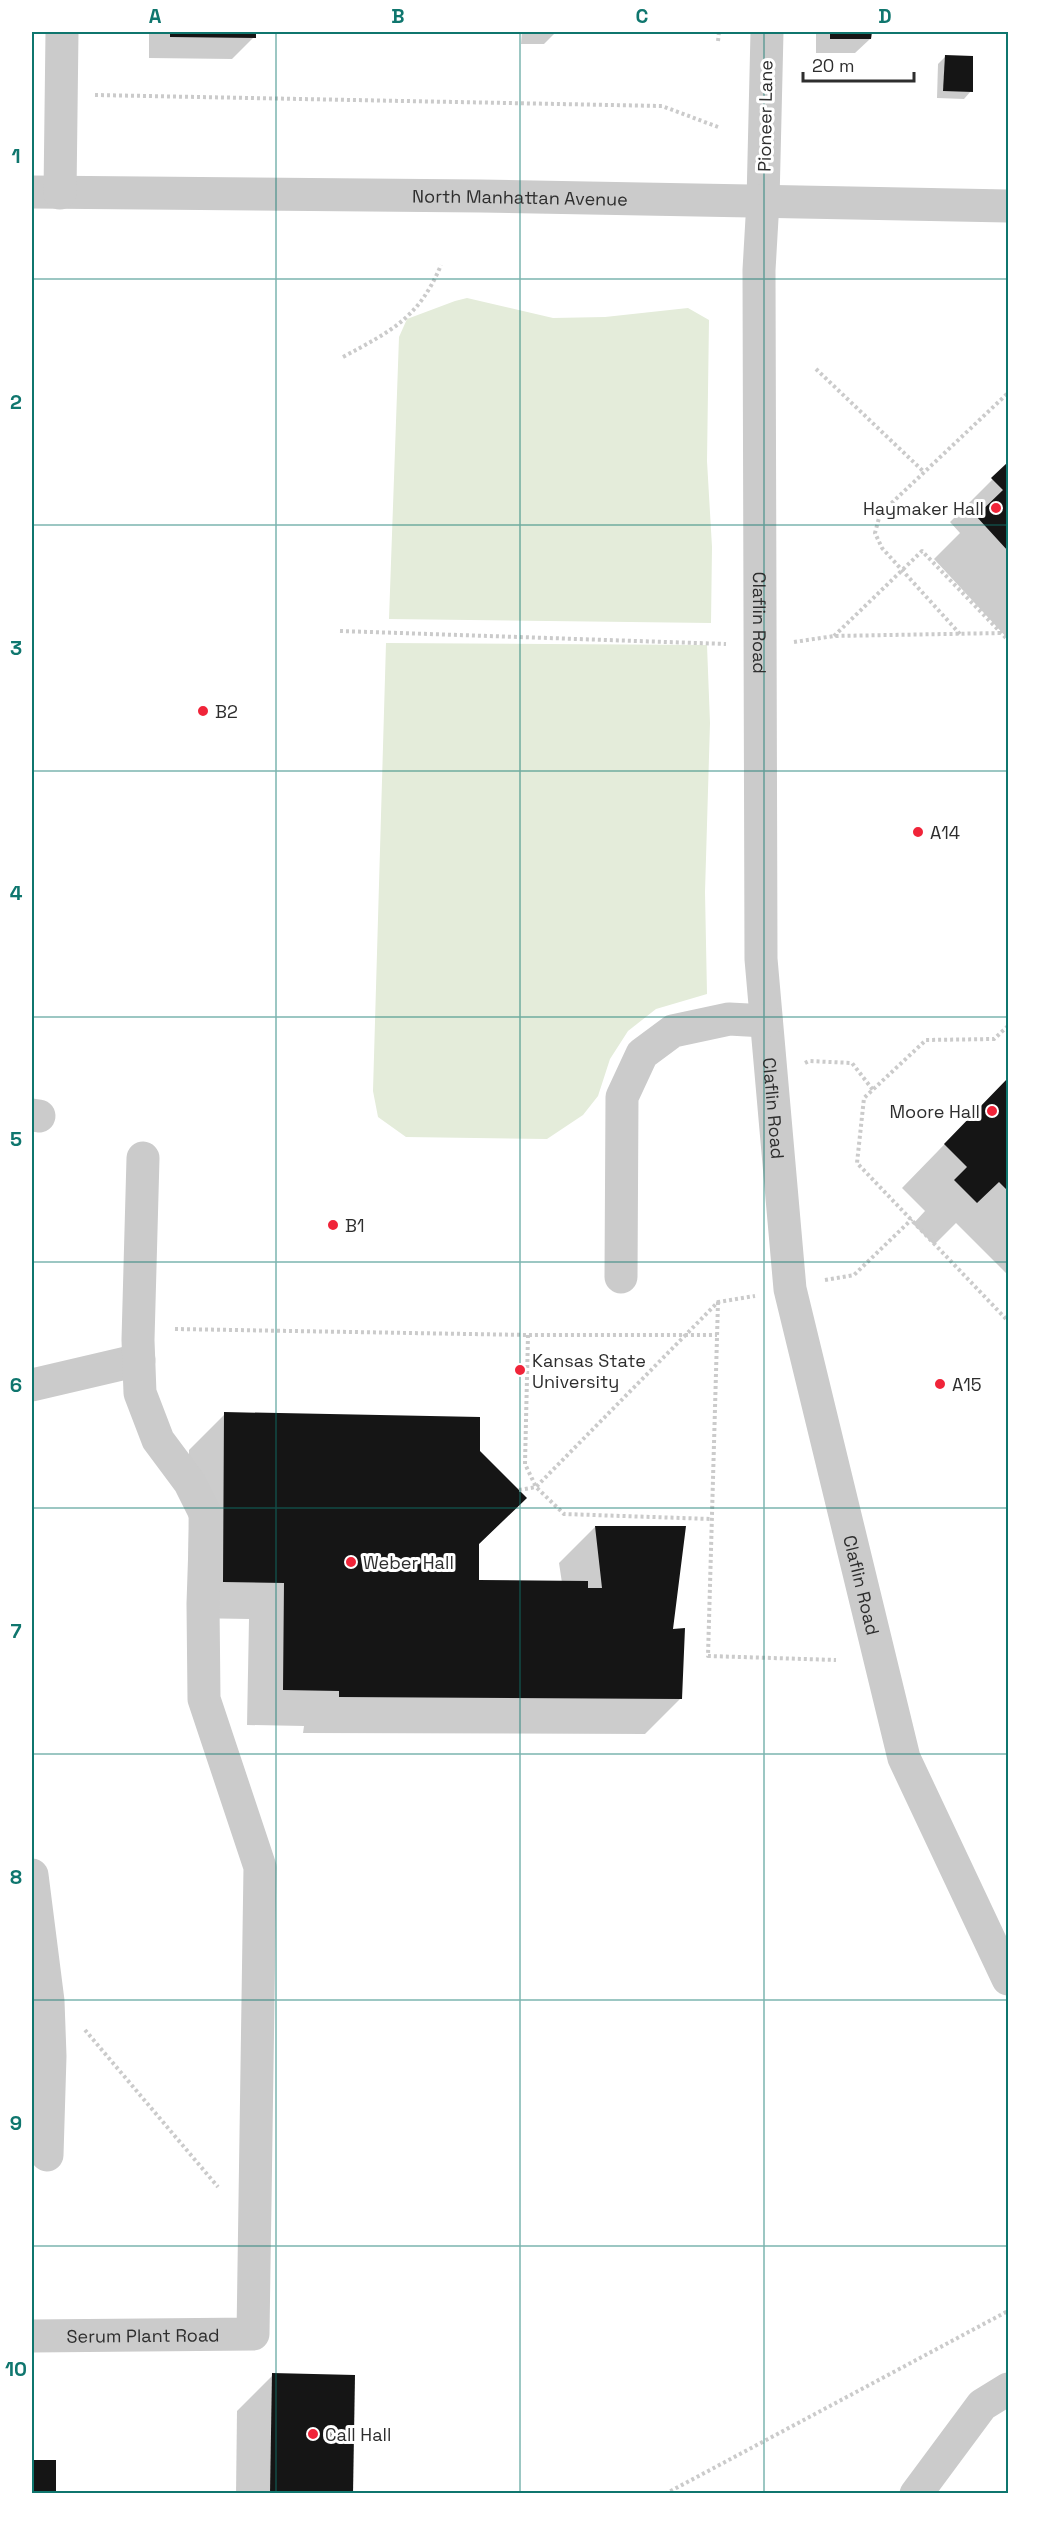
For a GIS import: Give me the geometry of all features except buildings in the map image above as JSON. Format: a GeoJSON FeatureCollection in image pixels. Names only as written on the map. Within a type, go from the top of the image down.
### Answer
{"type":"FeatureCollection","features":[{"type":"Feature","properties":{"kind":"street"},"geometry":{"type":"LineString","coordinates":[[46,192],[60,94],[62,32]]}},
{"type":"Feature","properties":{"kind":"street","name":"Pioneer Lane"},"geometry":{"type":"LineString","coordinates":[[763,201],[767,32]]}},
{"type":"Feature","properties":{"kind":"street","name":"North Manhattan Avenue"},"geometry":{"type":"LineString","coordinates":[[46,192],[469,195],[1008,206]]}},
{"type":"Feature","properties":{"kind":"street","name":"Claflin Road"},"geometry":{"type":"LineString","coordinates":[[763,201],[759,270],[761,959],[790,1289],[904,1758],[1008,1979]]}},
{"type":"Feature","properties":{"kind":"street"},"geometry":{"type":"LineString","coordinates":[[621,1277],[622,1097],[642,1054],[673,1031],[729,1019],[766,1021]]}},
{"type":"Feature","properties":{"kind":"street"},"geometry":{"type":"LineString","coordinates":[[32,1386],[139,1360],[143,1158]]}},
{"type":"Feature","properties":{"kind":"street","name":"Serum Plant Road"},"geometry":{"type":"LineString","coordinates":[[32,2336],[253,2334],[260,1867],[204,1699],[203,1604],[206,1515],[190,1483],[158,1440],[140,1394],[139,1360]]}},
{"type":"Feature","properties":{"kind":"street"},"geometry":{"type":"LineString","coordinates":[[32,1875],[48,2001],[50,2056],[47,2154]]}},
{"type":"Feature","properties":{"kind":"street"},"geometry":{"type":"LineString","coordinates":[[916,2493],[982,2405],[1008,2389]]}},
{"type":"Feature","properties":{"kind":"path"},"geometry":{"type":"LineString","coordinates":[[718,41],[719,32]]}},
{"type":"Feature","properties":{"kind":"path"},"geometry":{"type":"LineString","coordinates":[[60,94],[662,106],[718,127]]}},
{"type":"Feature","properties":{"kind":"path"},"geometry":{"type":"LineString","coordinates":[[343,357],[394,329],[407,317],[433,285],[441,265]]}},
{"type":"Feature","properties":{"kind":"path"},"geometry":{"type":"LineString","coordinates":[[816,369],[924,472]]}},
{"type":"Feature","properties":{"kind":"path"},"geometry":{"type":"LineString","coordinates":[[960,634],[882,548],[875,533],[880,514],[1008,393]]}},
{"type":"Feature","properties":{"kind":"path"},"geometry":{"type":"LineString","coordinates":[[834,636],[922,551],[1008,640]]}},
{"type":"Feature","properties":{"kind":"path"},"geometry":{"type":"LineString","coordinates":[[340,631],[727,644]]}},
{"type":"Feature","properties":{"kind":"path"},"geometry":{"type":"LineString","coordinates":[[790,643],[834,636],[1003,633]]}},
{"type":"Feature","properties":{"kind":"path"},"geometry":{"type":"LineString","coordinates":[[1008,1026],[994,1039],[926,1040],[864,1098],[857,1163],[1008,1321]]}},
{"type":"Feature","properties":{"kind":"path"},"geometry":{"type":"LineString","coordinates":[[802,1065],[809,1061],[852,1063],[873,1090]]}},
{"type":"Feature","properties":{"kind":"path"},"geometry":{"type":"LineString","coordinates":[[816,1282],[854,1275],[912,1219]]}},
{"type":"Feature","properties":{"kind":"path"},"geometry":{"type":"LineString","coordinates":[[519,1490],[536,1486],[718,1302],[759,1295]]}},
{"type":"Feature","properties":{"kind":"path"},"geometry":{"type":"LineString","coordinates":[[718,1302],[708,1656],[836,1660]]}},
{"type":"Feature","properties":{"kind":"path"},"geometry":{"type":"LineString","coordinates":[[165,1329],[528,1335],[717,1335]]}},
{"type":"Feature","properties":{"kind":"path"},"geometry":{"type":"LineString","coordinates":[[528,1335],[525,1464],[536,1486],[564,1514],[711,1519]]}},
{"type":"Feature","properties":{"kind":"path"},"geometry":{"type":"LineString","coordinates":[[79,2024],[223,2192]]}},
{"type":"Feature","properties":{"kind":"path"},"geometry":{"type":"LineString","coordinates":[[665,2493],[1008,2311]]}},
{"type":"Feature","properties":{"kind":"green space"},"geometry":{"type":"Polygon","coordinates":[[[467,298],[553,318],[605,317],[688,308],[709,320],[707,461],[712,547],[711,623],[389,619],[399,337],[407,319],[467,298]]]}},
{"type":"Feature","properties":{"kind":"green space"},"geometry":{"type":"Polygon","coordinates":[[[386,643],[707,645],[710,723],[705,892],[707,994],[656,1009],[628,1031],[610,1059],[598,1096],[583,1115],[547,1139],[406,1137],[378,1117],[373,1091],[386,643]]]}},
{"type":"Feature","properties":{"kind":"place","name":"Haymaker Hall"},"geometry":{"type":"Point","coordinates":[996,508]}},
{"type":"Feature","properties":{"kind":"place","name":"B2"},"geometry":{"type":"Point","coordinates":[203,711]}},
{"type":"Feature","properties":{"kind":"place","name":"A14"},"geometry":{"type":"Point","coordinates":[918,832]}},
{"type":"Feature","properties":{"kind":"place","name":"Moore Hall"},"geometry":{"type":"Point","coordinates":[992,1111]}},
{"type":"Feature","properties":{"kind":"place","name":"B1"},"geometry":{"type":"Point","coordinates":[333,1225]}},
{"type":"Feature","properties":{"kind":"place","name":"Kansas State University"},"geometry":{"type":"Point","coordinates":[520,1370]}},
{"type":"Feature","properties":{"kind":"place","name":"A15"},"geometry":{"type":"Point","coordinates":[940,1384]}},
{"type":"Feature","properties":{"kind":"place","name":"Weber Hall"},"geometry":{"type":"Point","coordinates":[351,1562]}},
{"type":"Feature","properties":{"kind":"place","name":"Call Hall"},"geometry":{"type":"Point","coordinates":[313,2434]}}]}
